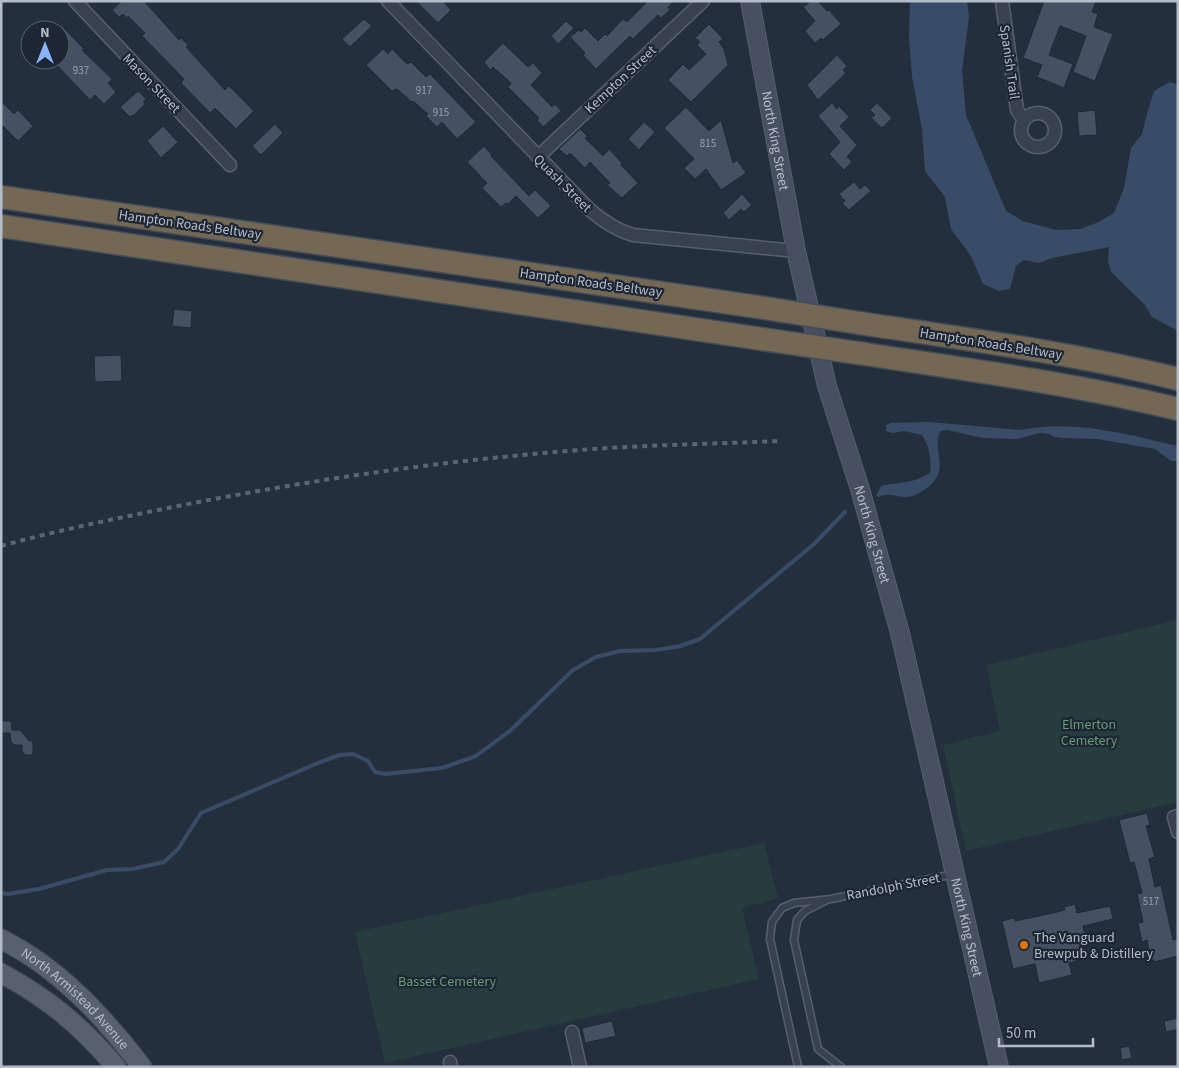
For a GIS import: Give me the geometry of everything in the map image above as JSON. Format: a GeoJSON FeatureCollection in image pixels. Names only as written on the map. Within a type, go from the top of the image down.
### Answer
{"type":"FeatureCollection","features":[{"type":"Feature","properties":{"kind":"highway","name":"Hampton Roads Beltway"},"geometry":{"type":"LineString","coordinates":[[1,197],[758,307],[1062,354],[1134,368],[1178,380]]}},
{"type":"Feature","properties":{"kind":"highway"},"geometry":{"type":"LineString","coordinates":[[1,226],[1060,384],[1124,396],[1178,409]]}},
{"type":"Feature","properties":{"kind":"main road","name":"North King Street"},"geometry":{"type":"LineString","coordinates":[[750,1],[796,251],[827,386],[860,489],[900,633],[999,1067]]}},
{"type":"Feature","properties":{"kind":"main road","name":"North Armistead Avenue"},"geometry":{"type":"LineString","coordinates":[[1,939],[46,966],[82,997],[108,1024],[142,1067]]}},
{"type":"Feature","properties":{"kind":"main road","name":"North Armistead Avenue"},"geometry":{"type":"LineString","coordinates":[[1,972],[27,987],[65,1014],[96,1044],[116,1067]]}},
{"type":"Feature","properties":{"kind":"street","name":"Mason Street"},"geometry":{"type":"LineString","coordinates":[[74,1],[230,165]]}},
{"type":"Feature","properties":{"kind":"street","name":"Quash Street"},"geometry":{"type":"LineString","coordinates":[[388,1],[603,222],[618,230],[650,237],[796,251]]}},
{"type":"Feature","properties":{"kind":"street","name":"Kempton Street"},"geometry":{"type":"LineString","coordinates":[[538,157],[703,1]]}},
{"type":"Feature","properties":{"kind":"street","name":"Spanish Trail"},"geometry":{"type":"LineString","coordinates":[[1002,1],[1017,110],[1024,120]]}},
{"type":"Feature","properties":{"kind":"street"},"geometry":{"type":"LineString","coordinates":[[1176,816],[1178,832]]}},
{"type":"Feature","properties":{"kind":"street"},"geometry":{"type":"LineString","coordinates":[[572,1032],[580,1067]]}},
{"type":"Feature","properties":{"kind":"lane","name":"Randolph Street"},"geometry":{"type":"LineString","coordinates":[[831,899],[956,874]]}},
{"type":"Feature","properties":{"kind":"lane"},"geometry":{"type":"LineString","coordinates":[[798,1067],[770,939],[772,922],[782,908],[794,903],[831,899]]}},
{"type":"Feature","properties":{"kind":"lane"},"geometry":{"type":"LineString","coordinates":[[831,899],[805,911],[797,920],[794,940],[818,1049],[841,1067]]}},
{"type":"Feature","properties":{"kind":"green space","name":"Elmerton Cemetery"},"geometry":{"type":"Polygon","coordinates":[[[1178,620],[1178,802],[966,851],[943,745],[1000,731],[986,665],[1178,620]]]}},
{"type":"Feature","properties":{"kind":"green space","name":"Basset Cemetery"},"geometry":{"type":"Polygon","coordinates":[[[764,843],[778,898],[742,908],[759,979],[385,1063],[355,932],[764,843]]]}},
{"type":"Feature","properties":{"kind":"water"},"geometry":{"type":"Polygon","coordinates":[[[910,1],[967,1],[969,17],[962,70],[966,115],[1006,211],[1023,221],[1056,230],[1080,229],[1099,222],[1114,213],[1124,188],[1131,148],[1142,134],[1154,91],[1170,82],[1178,85],[1178,331],[1152,317],[1145,305],[1111,272],[1108,261],[1109,247],[1052,258],[1039,263],[1024,260],[1016,266],[1010,289],[999,291],[983,284],[971,256],[951,229],[945,197],[925,171],[922,129],[912,77],[909,38],[910,1]]]}},
{"type":"Feature","properties":{"kind":"water"},"geometry":{"type":"Polygon","coordinates":[[[930,422],[1021,430],[1060,426],[1100,429],[1178,446],[1178,461],[1171,461],[1155,449],[1098,439],[1063,438],[1040,433],[1017,439],[983,438],[947,430],[941,431],[939,435],[940,467],[937,477],[930,485],[921,492],[911,496],[876,496],[881,486],[911,481],[930,473],[929,453],[922,435],[904,431],[893,433],[886,431],[886,425],[891,423],[930,422]]]}},
{"type":"Feature","properties":{"kind":"building"},"geometry":{"type":"Polygon","coordinates":[[[122,1],[144,1],[179,40],[181,38],[188,45],[186,47],[225,90],[229,86],[254,111],[236,129],[215,108],[210,113],[181,83],[184,79],[142,36],[145,33],[128,16],[126,18],[123,14],[119,17],[112,10],[122,1]]]}},
{"type":"Feature","properties":{"kind":"building"},"geometry":{"type":"Polygon","coordinates":[[[416,1],[443,1],[451,10],[438,23],[416,1]]]}},
{"type":"Feature","properties":{"kind":"building"},"geometry":{"type":"Polygon","coordinates":[[[648,1],[674,1],[668,7],[670,10],[661,18],[658,15],[633,39],[630,36],[596,69],[583,55],[585,53],[570,37],[585,28],[598,41],[605,34],[607,36],[623,19],[627,22],[648,1]]]}},
{"type":"Feature","properties":{"kind":"building"},"geometry":{"type":"Polygon","coordinates":[[[811,1],[818,1],[841,24],[823,40],[821,38],[815,43],[805,31],[815,21],[803,7],[811,1]]]}},
{"type":"Feature","properties":{"kind":"building"},"geometry":{"type":"Polygon","coordinates":[[[1044,1],[1096,1],[1092,12],[1098,14],[1094,27],[1113,34],[1095,81],[1073,72],[1086,36],[1060,26],[1049,55],[1073,64],[1064,88],[1037,77],[1042,65],[1023,58],[1044,1]]]}},
{"type":"Feature","properties":{"kind":"building"},"geometry":{"type":"Polygon","coordinates":[[[364,19],[372,26],[350,47],[342,39],[364,19]]]}},
{"type":"Feature","properties":{"kind":"building"},"geometry":{"type":"Polygon","coordinates":[[[566,21],[574,28],[558,44],[551,36],[566,21]]]}},
{"type":"Feature","properties":{"kind":"building"},"geometry":{"type":"Polygon","coordinates":[[[709,24],[723,39],[719,42],[724,49],[728,65],[691,102],[668,80],[683,64],[689,70],[706,54],[697,45],[700,42],[695,38],[709,24]]]}},
{"type":"Feature","properties":{"kind":"building"},"geometry":{"type":"Polygon","coordinates":[[[70,34],[84,49],[82,50],[112,79],[108,83],[116,92],[104,104],[95,95],[90,100],[62,70],[70,70],[70,34]]]}},
{"type":"Feature","properties":{"kind":"building"},"geometry":{"type":"Polygon","coordinates":[[[503,43],[528,67],[533,63],[542,73],[531,85],[552,107],[555,104],[561,111],[543,127],[537,120],[539,118],[508,87],[511,84],[510,82],[493,67],[490,70],[484,62],[503,43]]]}},
{"type":"Feature","properties":{"kind":"building"},"geometry":{"type":"Polygon","coordinates":[[[383,49],[388,54],[392,49],[407,64],[411,62],[426,77],[430,74],[476,122],[457,139],[442,122],[437,127],[426,116],[428,114],[397,89],[392,91],[366,65],[383,49]]]}},
{"type":"Feature","properties":{"kind":"building"},"geometry":{"type":"Polygon","coordinates":[[[837,55],[847,66],[843,70],[846,73],[818,100],[807,85],[837,55]]]}},
{"type":"Feature","properties":{"kind":"building"},"geometry":{"type":"Polygon","coordinates":[[[138,91],[146,99],[143,102],[145,104],[130,117],[120,107],[138,91]]]}},
{"type":"Feature","properties":{"kind":"building"},"geometry":{"type":"Polygon","coordinates":[[[1,101],[14,114],[18,110],[33,126],[18,141],[1,124],[1,101]]]}},
{"type":"Feature","properties":{"kind":"building"},"geometry":{"type":"Polygon","coordinates":[[[832,103],[837,109],[839,106],[849,117],[840,126],[857,145],[847,157],[852,162],[844,170],[829,154],[840,142],[818,116],[832,103]]]}},
{"type":"Feature","properties":{"kind":"building"},"geometry":{"type":"Polygon","coordinates":[[[877,103],[892,118],[882,128],[871,118],[875,115],[870,110],[877,103]]]}},
{"type":"Feature","properties":{"kind":"building"},"geometry":{"type":"Polygon","coordinates":[[[686,107],[709,131],[721,120],[733,163],[737,160],[746,173],[721,190],[706,169],[695,179],[684,168],[694,159],[664,128],[686,107]]]}},
{"type":"Feature","properties":{"kind":"building"},"geometry":{"type":"Polygon","coordinates":[[[1095,110],[1097,135],[1079,136],[1077,112],[1095,110]]]}},
{"type":"Feature","properties":{"kind":"building"},"geometry":{"type":"Polygon","coordinates":[[[644,122],[655,132],[639,150],[628,139],[644,122]]]}},
{"type":"Feature","properties":{"kind":"building"},"geometry":{"type":"Polygon","coordinates":[[[275,124],[283,133],[261,155],[252,146],[275,124]]]}},
{"type":"Feature","properties":{"kind":"building"},"geometry":{"type":"Polygon","coordinates":[[[163,126],[178,142],[161,158],[147,141],[163,126]]]}},
{"type":"Feature","properties":{"kind":"building"},"geometry":{"type":"Polygon","coordinates":[[[580,129],[587,136],[585,138],[603,156],[609,149],[638,183],[622,198],[607,185],[610,183],[590,162],[585,168],[570,153],[567,156],[559,149],[580,129]]]}},
{"type":"Feature","properties":{"kind":"building"},"geometry":{"type":"Polygon","coordinates":[[[484,146],[529,196],[535,190],[551,206],[538,218],[516,196],[508,204],[506,203],[501,207],[482,188],[487,183],[467,162],[484,146]]]}},
{"type":"Feature","properties":{"kind":"building"},"geometry":{"type":"Polygon","coordinates":[[[854,182],[860,189],[865,185],[871,191],[849,210],[842,203],[845,201],[839,194],[854,182]]]}},
{"type":"Feature","properties":{"kind":"building"},"geometry":{"type":"Polygon","coordinates":[[[742,194],[752,205],[744,212],[741,209],[729,220],[723,213],[742,194]]]}},
{"type":"Feature","properties":{"kind":"building"},"geometry":{"type":"Polygon","coordinates":[[[174,309],[192,311],[191,328],[172,326],[174,309]]]}},
{"type":"Feature","properties":{"kind":"building"},"geometry":{"type":"Polygon","coordinates":[[[121,355],[122,381],[95,382],[94,356],[121,355]]]}},
{"type":"Feature","properties":{"kind":"building"},"geometry":{"type":"Polygon","coordinates":[[[1,721],[11,721],[12,730],[20,730],[29,741],[33,741],[33,755],[25,755],[22,751],[22,745],[15,745],[11,742],[10,733],[1,733],[1,721]]]}},
{"type":"Feature","properties":{"kind":"building"},"geometry":{"type":"Polygon","coordinates":[[[1147,813],[1150,825],[1146,826],[1155,857],[1149,859],[1155,887],[1161,885],[1173,940],[1178,939],[1178,956],[1154,962],[1154,960],[1151,961],[1147,940],[1142,942],[1138,923],[1143,922],[1137,894],[1142,893],[1134,862],[1130,863],[1119,820],[1147,813]]]}},
{"type":"Feature","properties":{"kind":"building"},"geometry":{"type":"Polygon","coordinates":[[[1075,904],[1077,913],[1110,906],[1113,919],[1083,926],[1085,935],[1082,936],[1087,958],[1069,963],[1072,975],[1039,983],[1035,964],[1013,969],[1002,921],[1014,918],[1015,921],[1053,913],[1065,910],[1064,907],[1075,904]]]}},
{"type":"Feature","properties":{"kind":"building"},"geometry":{"type":"Polygon","coordinates":[[[1178,1018],[1178,1029],[1166,1032],[1164,1021],[1178,1018]]]}},
{"type":"Feature","properties":{"kind":"building"},"geometry":{"type":"Polygon","coordinates":[[[612,1021],[616,1036],[585,1043],[582,1028],[612,1021]]]}},
{"type":"Feature","properties":{"kind":"building"},"geometry":{"type":"Polygon","coordinates":[[[1129,1046],[1132,1058],[1122,1060],[1120,1048],[1129,1046]]]}},
{"type":"Feature","properties":{"kind":"waterway"},"geometry":{"type":"LineString","coordinates":[[1,893],[8,894],[39,889],[107,870],[133,869],[164,862],[178,849],[201,813],[340,755],[353,754],[368,761],[375,772],[385,774],[442,768],[476,756],[511,730],[573,670],[596,657],[620,651],[657,650],[680,646],[700,639],[814,544],[845,512]]}},
{"type":"Feature","properties":{"kind":"railway"},"geometry":{"type":"LineString","coordinates":[[1,546],[82,526],[213,499],[415,467],[594,449],[781,441]]}},
{"type":"Feature","properties":{"kind":"place","name":"The Vanguard Brewpub & Distillery"},"geometry":{"type":"Point","coordinates":[1024,945]}}]}
